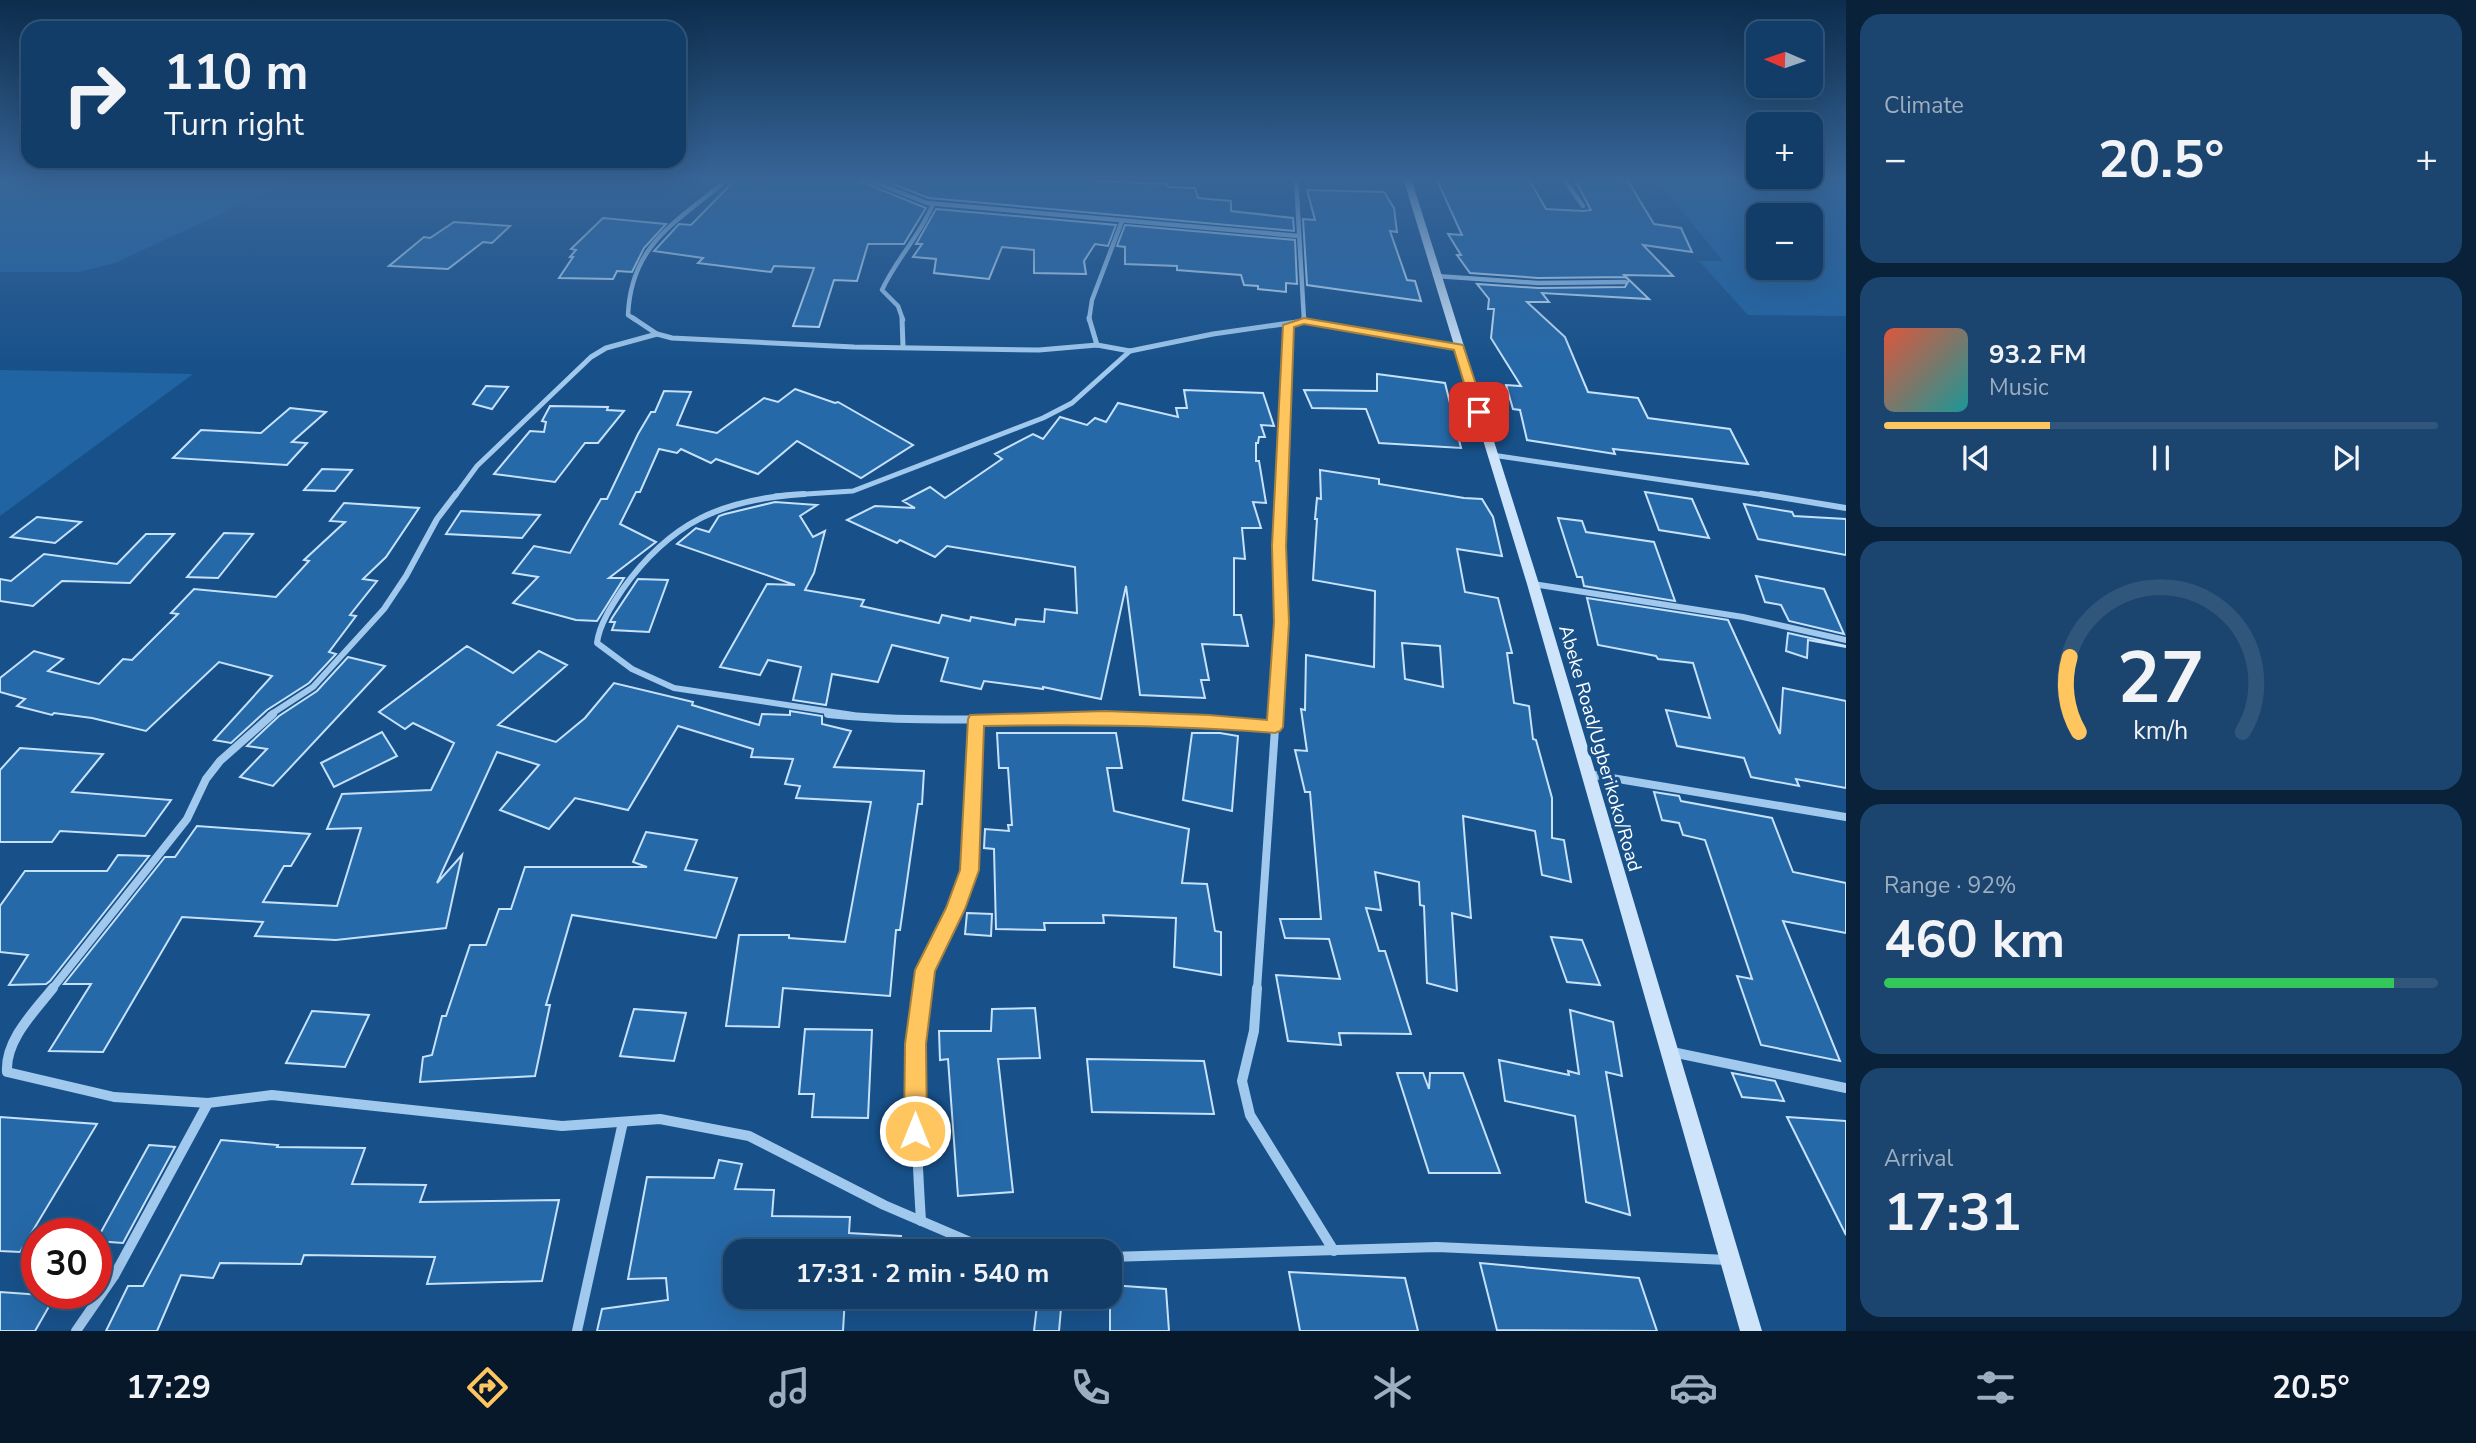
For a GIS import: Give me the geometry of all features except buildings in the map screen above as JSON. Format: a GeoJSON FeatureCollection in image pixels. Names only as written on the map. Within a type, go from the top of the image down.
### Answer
{"type":"FeatureCollection","features":[{"type":"Feature","properties":{"kind":"street"},"geometry":{"type":"LineString","coordinates":[[655,240],[631,279],[626,298],[628,315],[657,334]]}},
{"type":"Feature","properties":{"kind":"street"},"geometry":{"type":"LineString","coordinates":[[903,347],[902,314],[898,305],[884,295],[882,290],[888,276],[914,240]]}},
{"type":"Feature","properties":{"kind":"street"},"geometry":{"type":"LineString","coordinates":[[1097,345],[1087,326],[1089,305],[1115,240]]}},
{"type":"Feature","properties":{"kind":"street"},"geometry":{"type":"LineString","coordinates":[[1299,240],[1304,321]]}},
{"type":"Feature","properties":{"kind":"street","name":"Abeke Road/Ugberikoko/Road"},"geometry":{"type":"LineString","coordinates":[[1425,240],[1533,584],[1751,1331]]}},
{"type":"Feature","properties":{"kind":"street"},"geometry":{"type":"LineString","coordinates":[[1436,276],[1538,283],[1625,282]]}},
{"type":"Feature","properties":{"kind":"street"},"geometry":{"type":"LineString","coordinates":[[963,1239],[884,1205],[749,1136],[660,1119],[562,1126],[272,1096],[208,1103],[114,1097],[7,1072],[6,1058],[23,1026],[187,819],[205,779],[220,761],[266,718],[313,687],[384,608],[406,576],[437,519],[477,466],[591,357],[606,348],[657,334],[714,340],[903,347],[1039,350],[1097,345],[1130,351],[1213,334],[1304,321],[1459,347]]}},
{"type":"Feature","properties":{"kind":"street"},"geometry":{"type":"LineString","coordinates":[[1289,325],[1279,546],[1282,622],[1267,868],[1254,1031],[1242,1081],[1250,1115],[1334,1251]]}},
{"type":"Feature","properties":{"kind":"street"},"geometry":{"type":"LineString","coordinates":[[1130,351],[1072,403],[1043,418],[853,491],[772,496],[727,505],[697,519],[670,537],[642,562],[618,595],[598,634],[597,643],[632,669],[674,688],[831,714],[931,720],[1105,718],[1209,721],[1275,727]]}},
{"type":"Feature","properties":{"kind":"street"},"geometry":{"type":"LineString","coordinates":[[1492,455],[1846,508]]}},
{"type":"Feature","properties":{"kind":"street"},"geometry":{"type":"LineString","coordinates":[[1533,584],[1743,617],[1846,640]]}},
{"type":"Feature","properties":{"kind":"street"},"geometry":{"type":"LineString","coordinates":[[921,1221],[915,1131],[915,1044],[925,970],[955,909],[970,870],[976,719]]}},
{"type":"Feature","properties":{"kind":"street"},"geometry":{"type":"LineString","coordinates":[[1588,774],[1846,817]]}},
{"type":"Feature","properties":{"kind":"street"},"geometry":{"type":"LineString","coordinates":[[1671,1052],[1846,1088]]}},
{"type":"Feature","properties":{"kind":"street"},"geometry":{"type":"LineString","coordinates":[[76,1331],[114,1276],[208,1103]]}},
{"type":"Feature","properties":{"kind":"street"},"geometry":{"type":"LineString","coordinates":[[577,1331],[623,1122]]}},
{"type":"Feature","properties":{"kind":"street"},"geometry":{"type":"LineString","coordinates":[[1122,1257],[1437,1247],[1730,1260]]}},
{"type":"Feature","properties":{"kind":"shaded area"},"geometry":{"type":"Polygon","coordinates":[[[0,240],[164,240],[115,263],[79,272],[0,272],[0,240]]]}},
{"type":"Feature","properties":{"kind":"shaded area"},"geometry":{"type":"Polygon","coordinates":[[[1706,240],[1746,240],[1746,280],[1823,280],[1823,240],[1846,240],[1846,316],[1748,315],[1699,261],[1723,261],[1706,240]]]}},
{"type":"Feature","properties":{"kind":"shaded area"},"geometry":{"type":"Polygon","coordinates":[[[0,370],[193,374],[0,516],[0,370]]]}},
{"type":"Feature","properties":{"kind":"route"},"geometry":{"type":"LineString","coordinates":[[915,1131],[915,1044],[925,970],[955,909],[970,870],[976,719],[1105,718],[1209,721],[1275,727],[1282,622],[1279,546],[1289,325],[1304,321],[1459,347],[1479,412]]}}]}
